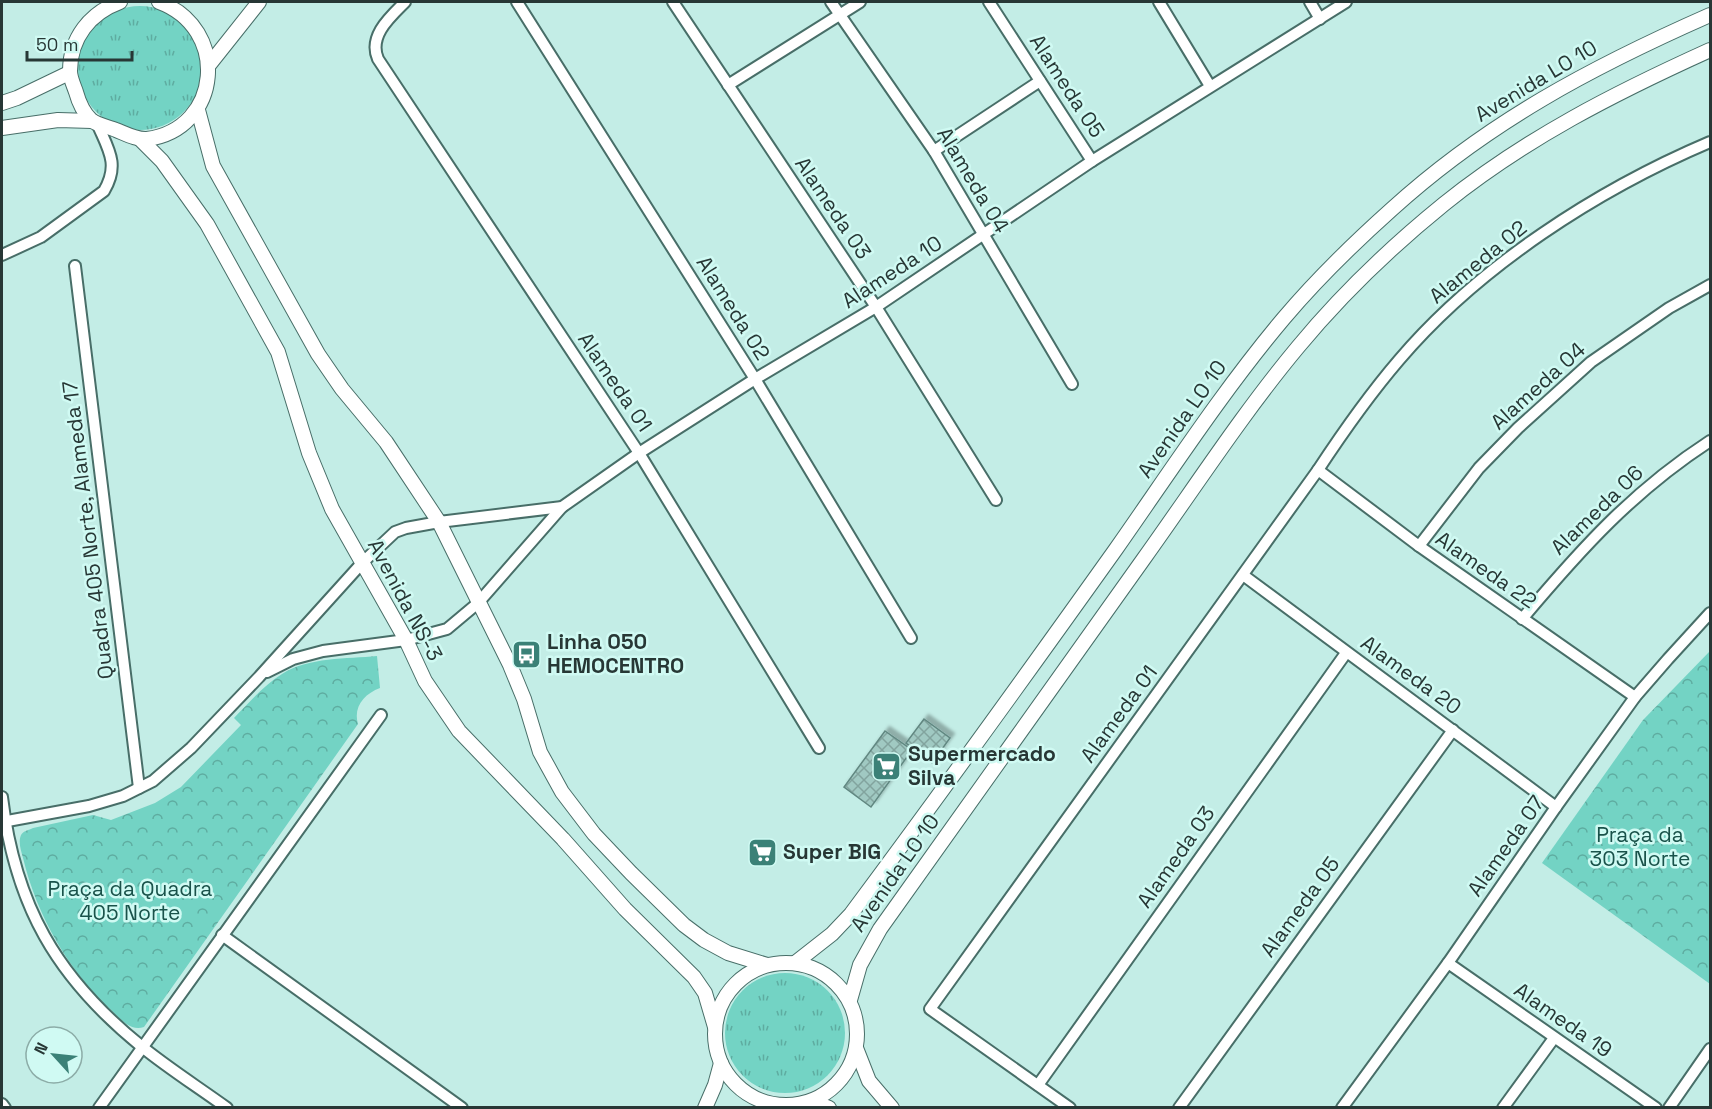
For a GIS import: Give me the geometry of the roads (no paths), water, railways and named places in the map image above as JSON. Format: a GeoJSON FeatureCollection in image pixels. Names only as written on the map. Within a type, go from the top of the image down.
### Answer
{"type":"FeatureCollection","features":[{"type":"Feature","properties":{"kind":"street"},"geometry":{"type":"LineString","coordinates":[[2,255],[41,237],[104,191],[109,182],[113,169],[108,150],[95,122],[81,107],[69,73],[72,50],[82,29],[98,12],[120,2]]}},
{"type":"Feature","properties":{"kind":"street"},"geometry":{"type":"LineString","coordinates":[[166,4],[187,2]]}},
{"type":"Feature","properties":{"kind":"street"},"geometry":{"type":"LineString","coordinates":[[2,128],[58,120],[95,122],[140,139],[172,131],[198,111],[210,65],[260,2]]}},
{"type":"Feature","properties":{"kind":"street","name":"Alameda 01"},"geometry":{"type":"LineString","coordinates":[[405,2],[387,20],[375,42],[375,53],[378,59],[639,453],[819,748]]}},
{"type":"Feature","properties":{"kind":"street","name":"Alameda 02"},"geometry":{"type":"LineString","coordinates":[[517,2],[755,379],[911,638]]}},
{"type":"Feature","properties":{"kind":"street","name":"Alameda 03"},"geometry":{"type":"LineString","coordinates":[[673,2],[876,307],[996,500]]}},
{"type":"Feature","properties":{"kind":"street","name":"Alameda 04"},"geometry":{"type":"LineString","coordinates":[[831,2],[934,151],[1072,384]]}},
{"type":"Feature","properties":{"kind":"street"},"geometry":{"type":"LineString","coordinates":[[728,86],[860,2]]}},
{"type":"Feature","properties":{"kind":"street","name":"Alameda 05"},"geometry":{"type":"LineString","coordinates":[[989,2],[1092,161]]}},
{"type":"Feature","properties":{"kind":"street"},"geometry":{"type":"LineString","coordinates":[[1161,2],[1210,86]]}},
{"type":"Feature","properties":{"kind":"street"},"geometry":{"type":"LineString","coordinates":[[1310,2],[1320,18]]}},
{"type":"Feature","properties":{"kind":"street","name":"Alameda 10"},"geometry":{"type":"LineString","coordinates":[[3,821],[89,806],[123,796],[163,774],[259,677],[362,563],[395,532],[439,522],[562,507],[639,453],[755,379],[876,307],[1092,161],[1346,2]]}},
{"type":"Feature","properties":{"kind":"street"},"geometry":{"type":"LineString","coordinates":[[166,4],[191,21],[204,42],[210,65]]}},
{"type":"Feature","properties":{"kind":"street","name":"Avenida LO 10"},"geometry":{"type":"LineString","coordinates":[[795,963],[832,934],[851,914],[1246,366],[1285,317],[1329,269],[1402,200],[1503,123],[1600,66],[1710,15]]}},
{"type":"Feature","properties":{"kind":"street","name":"Avenida LO 10"},"geometry":{"type":"LineString","coordinates":[[850,1000],[860,965],[880,929],[1249,412],[1312,330],[1399,243],[1489,170],[1522,147],[1581,112],[1642,80],[1710,50]]}},
{"type":"Feature","properties":{"kind":"street"},"geometry":{"type":"LineString","coordinates":[[2,103],[69,73]]}},
{"type":"Feature","properties":{"kind":"street"},"geometry":{"type":"LineString","coordinates":[[934,151],[1040,81]]}},
{"type":"Feature","properties":{"kind":"street","name":"Avenida NS-3"},"geometry":{"type":"LineString","coordinates":[[140,139],[162,161],[207,224],[278,352],[309,453],[332,509],[405,640],[425,681],[459,731],[563,839],[625,909],[694,977],[705,993],[715,1027],[716,1049],[732,1081],[743,1091],[774,1106],[791,1106],[812,1101],[825,1094],[842,1079],[850,1067],[856,1048],[857,1020],[850,1000],[827,975],[808,966],[795,963],[767,965],[728,953],[704,940],[684,925],[631,873],[594,834],[562,792],[540,752],[517,682],[439,522],[386,442],[318,354],[213,166],[198,111]]}},
{"type":"Feature","properties":{"kind":"street","name":"Alameda 02"},"geometry":{"type":"LineString","coordinates":[[1318,470],[1370,395],[1400,358],[1473,287],[1555,225],[1621,184],[1710,142]]}},
{"type":"Feature","properties":{"kind":"street","name":"Quadra 405 Norte, Alameda 17"},"geometry":{"type":"LineString","coordinates":[[75,266],[139,788]]}},
{"type":"Feature","properties":{"kind":"street","name":"Alameda 04"},"geometry":{"type":"LineString","coordinates":[[1419,546],[1479,468],[1518,428],[1591,362],[1669,308],[1710,285]]}},
{"type":"Feature","properties":{"kind":"street","name":"Alameda 06"},"geometry":{"type":"LineString","coordinates":[[1522,619],[1604,526],[1646,487],[1710,441]]}},
{"type":"Feature","properties":{"kind":"street","name":"Alameda 01"},"geometry":{"type":"LineString","coordinates":[[1038,1085],[930,1009],[1318,470]]}},
{"type":"Feature","properties":{"kind":"street","name":"Alameda 22"},"geometry":{"type":"LineString","coordinates":[[1318,470],[1419,546],[1635,697]]}},
{"type":"Feature","properties":{"kind":"street"},"geometry":{"type":"LineString","coordinates":[[259,677],[304,655],[405,640],[447,629],[478,603],[562,507]]}},
{"type":"Feature","properties":{"kind":"street","name":"Alameda 20"},"geometry":{"type":"LineString","coordinates":[[1243,575],[1556,807]]}},
{"type":"Feature","properties":{"kind":"street","name":"Alameda 07"},"geometry":{"type":"LineString","coordinates":[[1342,1107],[1448,963],[1635,697],[1710,613]]}},
{"type":"Feature","properties":{"kind":"street","name":"Alameda 03"},"geometry":{"type":"LineString","coordinates":[[1038,1085],[1346,652]]}},
{"type":"Feature","properties":{"kind":"street"},"geometry":{"type":"LineString","coordinates":[[99,1107],[381,715]]}},
{"type":"Feature","properties":{"kind":"street","name":"Alameda 05"},"geometry":{"type":"LineString","coordinates":[[1179,1107],[1453,730]]}},
{"type":"Feature","properties":{"kind":"street"},"geometry":{"type":"LineString","coordinates":[[2,797],[3,821],[25,896],[51,949],[86,996],[142,1047],[227,1107]]}},
{"type":"Feature","properties":{"kind":"street"},"geometry":{"type":"LineString","coordinates":[[222,935],[462,1107]]}},
{"type":"Feature","properties":{"kind":"street","name":"Alameda 19"},"geometry":{"type":"LineString","coordinates":[[1448,963],[1656,1107]]}},
{"type":"Feature","properties":{"kind":"street","name":"Avenida NS-3"},"geometry":{"type":"LineString","coordinates":[[715,1027],[721,1006],[733,987],[748,974],[767,965]]}},
{"type":"Feature","properties":{"kind":"street"},"geometry":{"type":"LineString","coordinates":[[1503,1107],[1554,1038]]}},
{"type":"Feature","properties":{"kind":"street"},"geometry":{"type":"LineString","coordinates":[[856,1048],[869,1082],[892,1107]]}},
{"type":"Feature","properties":{"kind":"street"},"geometry":{"type":"LineString","coordinates":[[1669,1107],[1710,1049]]}},
{"type":"Feature","properties":{"kind":"street"},"geometry":{"type":"LineString","coordinates":[[705,1107],[715,1085],[721,1063]]}},
{"type":"Feature","properties":{"kind":"street"},"geometry":{"type":"LineString","coordinates":[[1038,1085],[1070,1107]]}},
{"type":"Feature","properties":{"kind":"street"},"geometry":{"type":"LineString","coordinates":[[812,1101],[829,1107]]}},
{"type":"Feature","properties":{"kind":"street"},"geometry":{"type":"LineString","coordinates":[[2,1104],[6,1107]]}},
{"type":"Feature","properties":{"kind":"place","name":"Linha 050 HEMOCENTRO"},"geometry":{"type":"Point","coordinates":[526,654]}},
{"type":"Feature","properties":{"kind":"place","name":"Supermercado Silva"},"geometry":{"type":"Point","coordinates":[887,766]}},
{"type":"Feature","properties":{"kind":"place","name":"Super BIG"},"geometry":{"type":"Point","coordinates":[762,852]}},
{"type":"Feature","properties":{"kind":"park label","name":"Praça da 303 Norte"},"geometry":{"type":"Point","coordinates":[1640,847]}},
{"type":"Feature","properties":{"kind":"park label","name":"Praça da Quadra 405 Norte"},"geometry":{"type":"Point","coordinates":[130,901]}}]}
